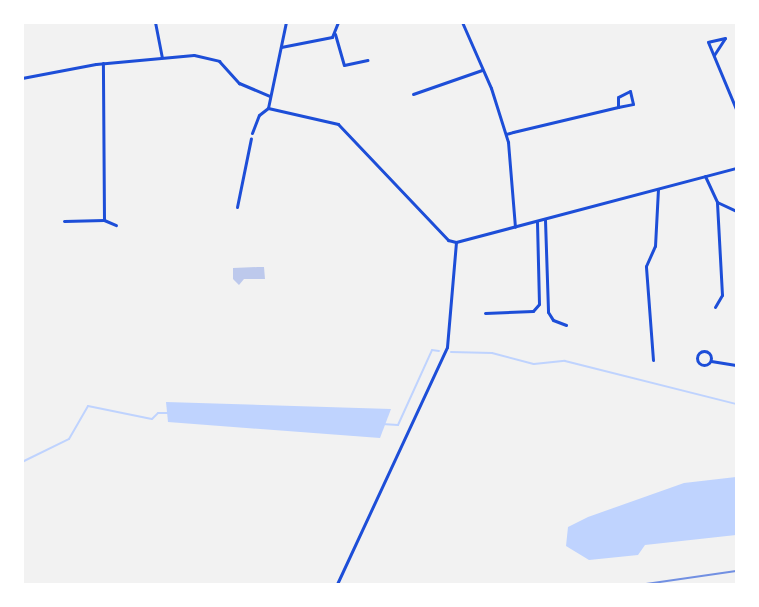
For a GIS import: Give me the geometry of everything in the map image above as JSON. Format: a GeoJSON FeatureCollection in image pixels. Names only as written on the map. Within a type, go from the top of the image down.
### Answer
{"type":"FeatureCollection","features":[{"type":"Feature","properties":{"kind":"street"},"geometry":{"type":"LineString","coordinates":[[155,22],[162,57]]}},
{"type":"Feature","properties":{"kind":"street"},"geometry":{"type":"LineString","coordinates":[[252,133],[259,115],[268,108],[286,22]]}},
{"type":"Feature","properties":{"kind":"street"},"geometry":{"type":"LineString","coordinates":[[338,22],[335,34],[344,65],[367,60]]}},
{"type":"Feature","properties":{"kind":"street"},"geometry":{"type":"LineString","coordinates":[[462,22],[506,134],[516,227]]}},
{"type":"Feature","properties":{"kind":"street"},"geometry":{"type":"LineString","coordinates":[[281,47],[335,34]]}},
{"type":"Feature","properties":{"kind":"street"},"geometry":{"type":"LineString","coordinates":[[714,56],[725,38],[708,42],[736,109]]}},
{"type":"Feature","properties":{"kind":"street"},"geometry":{"type":"LineString","coordinates":[[22,78],[103,63],[162,57],[210,57],[219,61],[239,83],[269,96]]}},
{"type":"Feature","properties":{"kind":"street"},"geometry":{"type":"LineString","coordinates":[[103,63],[104,220]]}},
{"type":"Feature","properties":{"kind":"street"},"geometry":{"type":"LineString","coordinates":[[413,94],[482,70]]}},
{"type":"Feature","properties":{"kind":"street"},"geometry":{"type":"LineString","coordinates":[[506,134],[633,104],[630,91],[618,97],[618,107]]}},
{"type":"Feature","properties":{"kind":"street"},"geometry":{"type":"LineString","coordinates":[[268,108],[338,124],[448,240],[456,242],[736,168]]}},
{"type":"Feature","properties":{"kind":"street"},"geometry":{"type":"LineString","coordinates":[[237,207],[251,138]]}},
{"type":"Feature","properties":{"kind":"street"},"geometry":{"type":"LineString","coordinates":[[705,176],[717,202],[722,295],[715,307]]}},
{"type":"Feature","properties":{"kind":"street"},"geometry":{"type":"LineString","coordinates":[[653,360],[646,266],[655,246],[658,189]]}},
{"type":"Feature","properties":{"kind":"street"},"geometry":{"type":"LineString","coordinates":[[717,202],[736,211]]}},
{"type":"Feature","properties":{"kind":"street"},"geometry":{"type":"LineString","coordinates":[[64,221],[104,220],[116,225]]}},
{"type":"Feature","properties":{"kind":"street"},"geometry":{"type":"LineString","coordinates":[[545,220],[548,312],[552,320],[566,325]]}},
{"type":"Feature","properties":{"kind":"street"},"geometry":{"type":"LineString","coordinates":[[485,313],[533,311],[538,304],[537,222]]}},
{"type":"Feature","properties":{"kind":"street"},"geometry":{"type":"LineString","coordinates":[[337,585],[447,347],[456,242]]}},
{"type":"Feature","properties":{"kind":"street"},"geometry":{"type":"LineString","coordinates":[[711,361],[707,351],[697,355],[700,364],[711,361],[736,364]]}},
{"type":"Feature","properties":{"kind":"water"},"geometry":{"type":"Polygon","coordinates":[[[166,402],[391,409],[380,438],[168,422],[166,402]]]}},
{"type":"Feature","properties":{"kind":"water"},"geometry":{"type":"Polygon","coordinates":[[[736,477],[736,535],[645,545],[638,555],[589,560],[566,546],[568,527],[588,517],[684,483],[736,477]]]}},
{"type":"Feature","properties":{"kind":"building"},"geometry":{"type":"Polygon","coordinates":[[[264,267],[265,279],[244,279],[239,285],[233,279],[233,268],[264,267]]]}},
{"type":"Feature","properties":{"kind":"waterway"},"geometry":{"type":"LineString","coordinates":[[382,424],[398,425],[432,350],[439,351]]}},
{"type":"Feature","properties":{"kind":"waterway"},"geometry":{"type":"LineString","coordinates":[[451,352],[492,353],[534,364],[565,361],[736,404]]}},
{"type":"Feature","properties":{"kind":"waterway"},"geometry":{"type":"LineString","coordinates":[[22,462],[69,439],[88,406],[152,419],[158,413],[170,413]]}},
{"type":"Feature","properties":{"kind":"railway"},"geometry":{"type":"LineString","coordinates":[[646,584],[736,571]]}}]}
